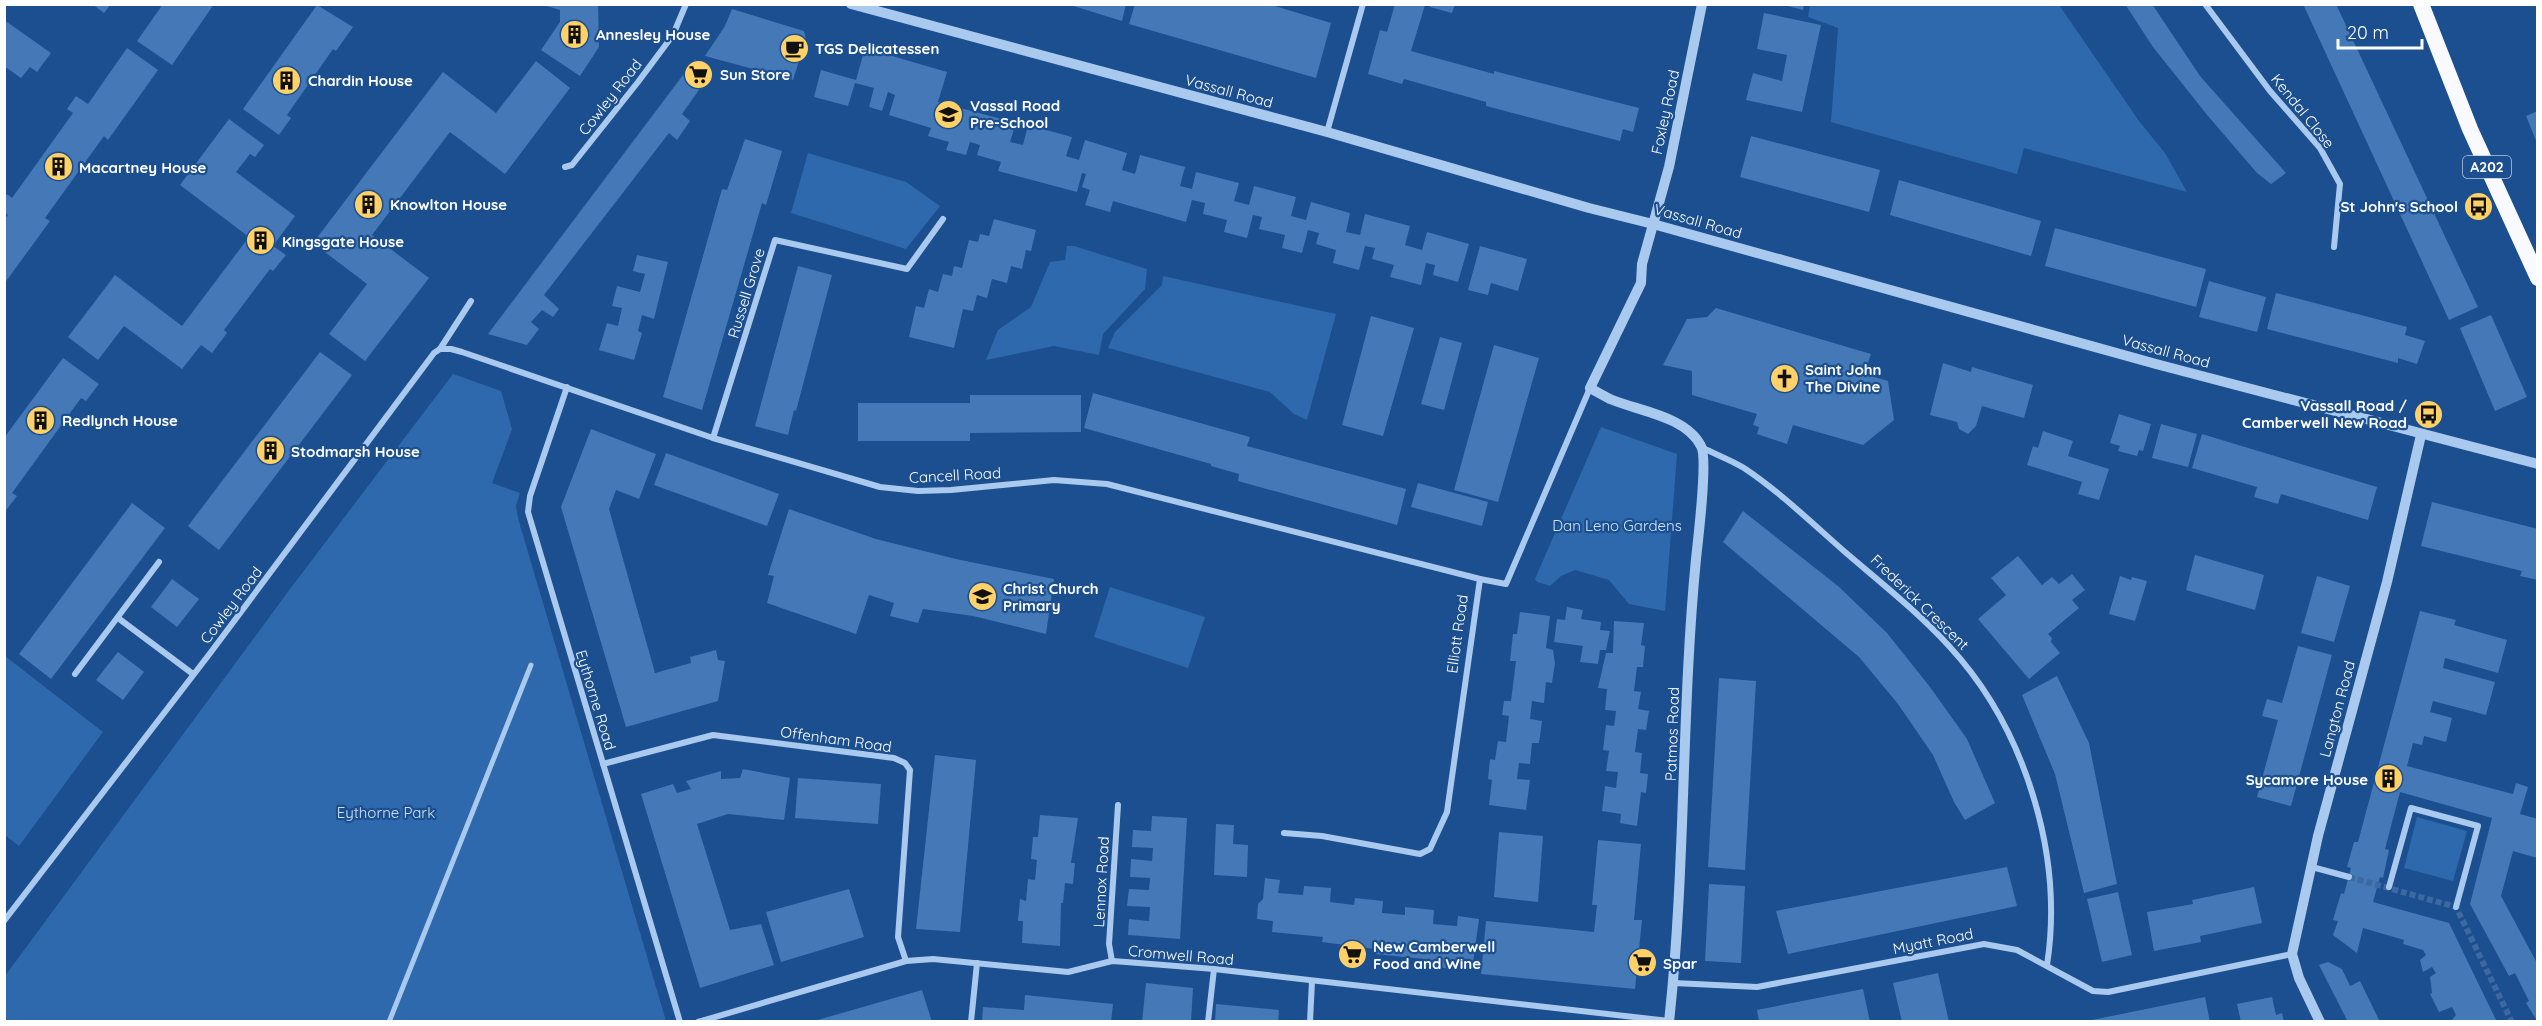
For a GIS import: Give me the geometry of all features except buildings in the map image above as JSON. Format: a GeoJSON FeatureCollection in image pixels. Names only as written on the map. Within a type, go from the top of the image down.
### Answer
{"type":"FeatureCollection","features":[{"type":"Feature","properties":{"kind":"highway","name":"A202"},"geometry":{"type":"LineString","coordinates":[[2421,4],[2470,129],[2538,278]]}},
{"type":"Feature","properties":{"kind":"street","name":"Cowley Road"},"geometry":{"type":"LineString","coordinates":[[565,167],[572,165],[638,82],[673,34],[684,14],[686,4]]}},
{"type":"Feature","properties":{"kind":"street","name":"Vassall Road"},"geometry":{"type":"LineString","coordinates":[[851,4],[1327,132],[1589,208],[2156,364],[2538,464]]}},
{"type":"Feature","properties":{"kind":"street"},"geometry":{"type":"LineString","coordinates":[[1327,132],[1363,4]]}},
{"type":"Feature","properties":{"kind":"street","name":"Foxley Road"},"geometry":{"type":"LineString","coordinates":[[1653,224],[1674,146],[1702,4]]}},
{"type":"Feature","properties":{"kind":"street","name":"Kendal Close"},"geometry":{"type":"LineString","coordinates":[[2205,4],[2270,90],[2320,148],[2340,184],[2334,247]]}},
{"type":"Feature","properties":{"kind":"street","name":"Russell Grove"},"geometry":{"type":"LineString","coordinates":[[713,438],[775,240],[907,269],[943,219]]}},
{"type":"Feature","properties":{"kind":"street","name":"Elliott Road"},"geometry":{"type":"LineString","coordinates":[[1284,833],[1322,836],[1420,854],[1430,849],[1447,812],[1480,579],[1506,584],[1590,388],[1641,283],[1642,264],[1653,224]]}},
{"type":"Feature","properties":{"kind":"street","name":"Cowley Road"},"geometry":{"type":"LineString","coordinates":[[4,921],[434,353],[441,349],[471,301]]}},
{"type":"Feature","properties":{"kind":"street","name":"Cancell Road"},"geometry":{"type":"LineString","coordinates":[[441,349],[451,349],[713,438],[849,480],[899,489],[951,490],[1054,480],[1107,484],[1480,579]]}},
{"type":"Feature","properties":{"kind":"street","name":"Eythorne Road"},"geometry":{"type":"LineString","coordinates":[[567,387],[530,496],[528,512],[680,1022]]}},
{"type":"Feature","properties":{"kind":"street","name":"Frederick Crescent"},"geometry":{"type":"LineString","coordinates":[[1590,388],[1611,400],[1656,413],[1696,437],[1703,448],[1729,460],[1760,480],[1893,594],[1949,646],[2001,717],[2035,797],[2049,884],[2052,930],[2047,965]]}},
{"type":"Feature","properties":{"kind":"street","name":"Langton Road"},"geometry":{"type":"LineString","coordinates":[[2292,954],[2312,867],[2387,582],[2421,435]]}},
{"type":"Feature","properties":{"kind":"street","name":"Patmos Road"},"geometry":{"type":"LineString","coordinates":[[1669,1021],[1674,983],[1683,834],[1692,600],[1701,506],[1703,448]]}},
{"type":"Feature","properties":{"kind":"street"},"geometry":{"type":"LineString","coordinates":[[75,674],[159,562]]}},
{"type":"Feature","properties":{"kind":"street"},"geometry":{"type":"LineString","coordinates":[[118,618],[193,674]]}},
{"type":"Feature","properties":{"kind":"street"},"geometry":{"type":"LineString","coordinates":[[389,1022],[531,665]]}},
{"type":"Feature","properties":{"kind":"street","name":"Offenham Road"},"geometry":{"type":"LineString","coordinates":[[603,764],[713,735],[894,758],[905,763],[910,770],[898,938],[906,962]]}},
{"type":"Feature","properties":{"kind":"street","name":"Lennox Road"},"geometry":{"type":"LineString","coordinates":[[1112,961],[1109,944],[1118,805]]}},
{"type":"Feature","properties":{"kind":"street"},"geometry":{"type":"LineString","coordinates":[[2389,887],[2411,808],[2478,826],[2456,907]]}},
{"type":"Feature","properties":{"kind":"street"},"geometry":{"type":"LineString","coordinates":[[2312,867],[2349,877]]}},
{"type":"Feature","properties":{"kind":"street","name":"Myatt Road"},"geometry":{"type":"LineString","coordinates":[[1674,983],[1758,987],[1984,944],[2017,950],[2092,991],[2108,992],[2292,954]]}},
{"type":"Feature","properties":{"kind":"street"},"geometry":{"type":"LineString","coordinates":[[2292,954],[2299,978],[2320,1022]]}},
{"type":"Feature","properties":{"kind":"street","name":"Cromwell Road"},"geometry":{"type":"LineString","coordinates":[[698,1022],[906,962],[933,959],[1068,972],[1112,961],[1214,969],[1669,1021]]}},
{"type":"Feature","properties":{"kind":"street"},"geometry":{"type":"LineString","coordinates":[[971,1022],[977,963]]}},
{"type":"Feature","properties":{"kind":"street"},"geometry":{"type":"LineString","coordinates":[[1208,1022],[1214,969]]}},
{"type":"Feature","properties":{"kind":"street"},"geometry":{"type":"LineString","coordinates":[[1310,1022],[1312,981]]}},
{"type":"Feature","properties":{"kind":"green space"},"geometry":{"type":"Polygon","coordinates":[[[1810,5],[2059,5],[2139,121],[2165,153],[2187,192],[2024,148],[2017,174],[1831,122],[1838,28],[1808,17],[1810,5]]]}},
{"type":"Feature","properties":{"kind":"green space"},"geometry":{"type":"Polygon","coordinates":[[[808,153],[906,182],[940,206],[906,249],[791,213],[808,153]]]}},
{"type":"Feature","properties":{"kind":"green space"},"geometry":{"type":"Polygon","coordinates":[[[1067,246],[1074,246],[1147,269],[1145,289],[1103,334],[1099,355],[1054,346],[986,360],[998,330],[1031,307],[1050,262],[1065,260],[1067,246]]]}},
{"type":"Feature","properties":{"kind":"green space"},"geometry":{"type":"Polygon","coordinates":[[[1163,276],[1336,314],[1307,420],[1294,414],[1270,392],[1108,348],[1115,332],[1162,285],[1163,276]]]}},
{"type":"Feature","properties":{"kind":"green space","name":"Eythorne Park"},"geometry":{"type":"Polygon","coordinates":[[[453,374],[501,391],[512,429],[492,483],[520,493],[516,506],[518,518],[666,1021],[5,1022],[5,976],[290,589],[453,374]]]}},
{"type":"Feature","properties":{"kind":"green space","name":"Dan Leno Gardens"},"geometry":{"type":"Polygon","coordinates":[[[1601,427],[1677,454],[1665,611],[1629,604],[1609,580],[1575,570],[1561,576],[1550,586],[1537,582],[1535,579],[1601,427]]]}},
{"type":"Feature","properties":{"kind":"green space"},"geometry":{"type":"Polygon","coordinates":[[[1110,587],[1205,617],[1188,668],[1094,637],[1110,587]]]}},
{"type":"Feature","properties":{"kind":"green space"},"geometry":{"type":"Polygon","coordinates":[[[5,656],[103,732],[19,846],[5,835],[5,656]]]}},
{"type":"Feature","properties":{"kind":"green space"},"geometry":{"type":"Polygon","coordinates":[[[2417,817],[2467,831],[2453,881],[2404,868],[2417,817]]]}},
{"type":"Feature","properties":{"kind":"tunnel"},"geometry":{"type":"LineString","coordinates":[[2349,877],[2456,907],[2512,1022]]}},
{"type":"Feature","properties":{"kind":"place","name":"Annesley House"},"geometry":{"type":"Point","coordinates":[575,34]}},
{"type":"Feature","properties":{"kind":"place","name":"TGS Delicatessen"},"geometry":{"type":"Point","coordinates":[794,48]}},
{"type":"Feature","properties":{"kind":"place","name":"Sun Store"},"geometry":{"type":"Point","coordinates":[699,74]}},
{"type":"Feature","properties":{"kind":"place","name":"Chardin House"},"geometry":{"type":"Point","coordinates":[287,80]}},
{"type":"Feature","properties":{"kind":"place","name":"Vassal Road Pre-School"},"geometry":{"type":"Point","coordinates":[949,114]}},
{"type":"Feature","properties":{"kind":"place","name":"Macartney House"},"geometry":{"type":"Point","coordinates":[58,167]}},
{"type":"Feature","properties":{"kind":"place","name":"Knowlton House"},"geometry":{"type":"Point","coordinates":[369,204]}},
{"type":"Feature","properties":{"kind":"place","name":"St John's School"},"geometry":{"type":"Point","coordinates":[2479,206]}},
{"type":"Feature","properties":{"kind":"place","name":"Kingsgate House"},"geometry":{"type":"Point","coordinates":[261,241]}},
{"type":"Feature","properties":{"kind":"place","name":"Saint John The Divine"},"geometry":{"type":"Point","coordinates":[1784,378]}},
{"type":"Feature","properties":{"kind":"place","name":"Vassall Road / Camberwell New Road"},"geometry":{"type":"Point","coordinates":[2428,414]}},
{"type":"Feature","properties":{"kind":"place","name":"Redlynch House"},"geometry":{"type":"Point","coordinates":[41,420]}},
{"type":"Feature","properties":{"kind":"place","name":"Stodmarsh House"},"geometry":{"type":"Point","coordinates":[270,451]}},
{"type":"Feature","properties":{"kind":"place","name":"Christ Church Primary"},"geometry":{"type":"Point","coordinates":[982,597]}},
{"type":"Feature","properties":{"kind":"place","name":"Sycamore House"},"geometry":{"type":"Point","coordinates":[2389,779]}},
{"type":"Feature","properties":{"kind":"place","name":"New Camberwell Food and Wine"},"geometry":{"type":"Point","coordinates":[1352,955]}},
{"type":"Feature","properties":{"kind":"place","name":"Spar"},"geometry":{"type":"Point","coordinates":[1642,963]}}]}
